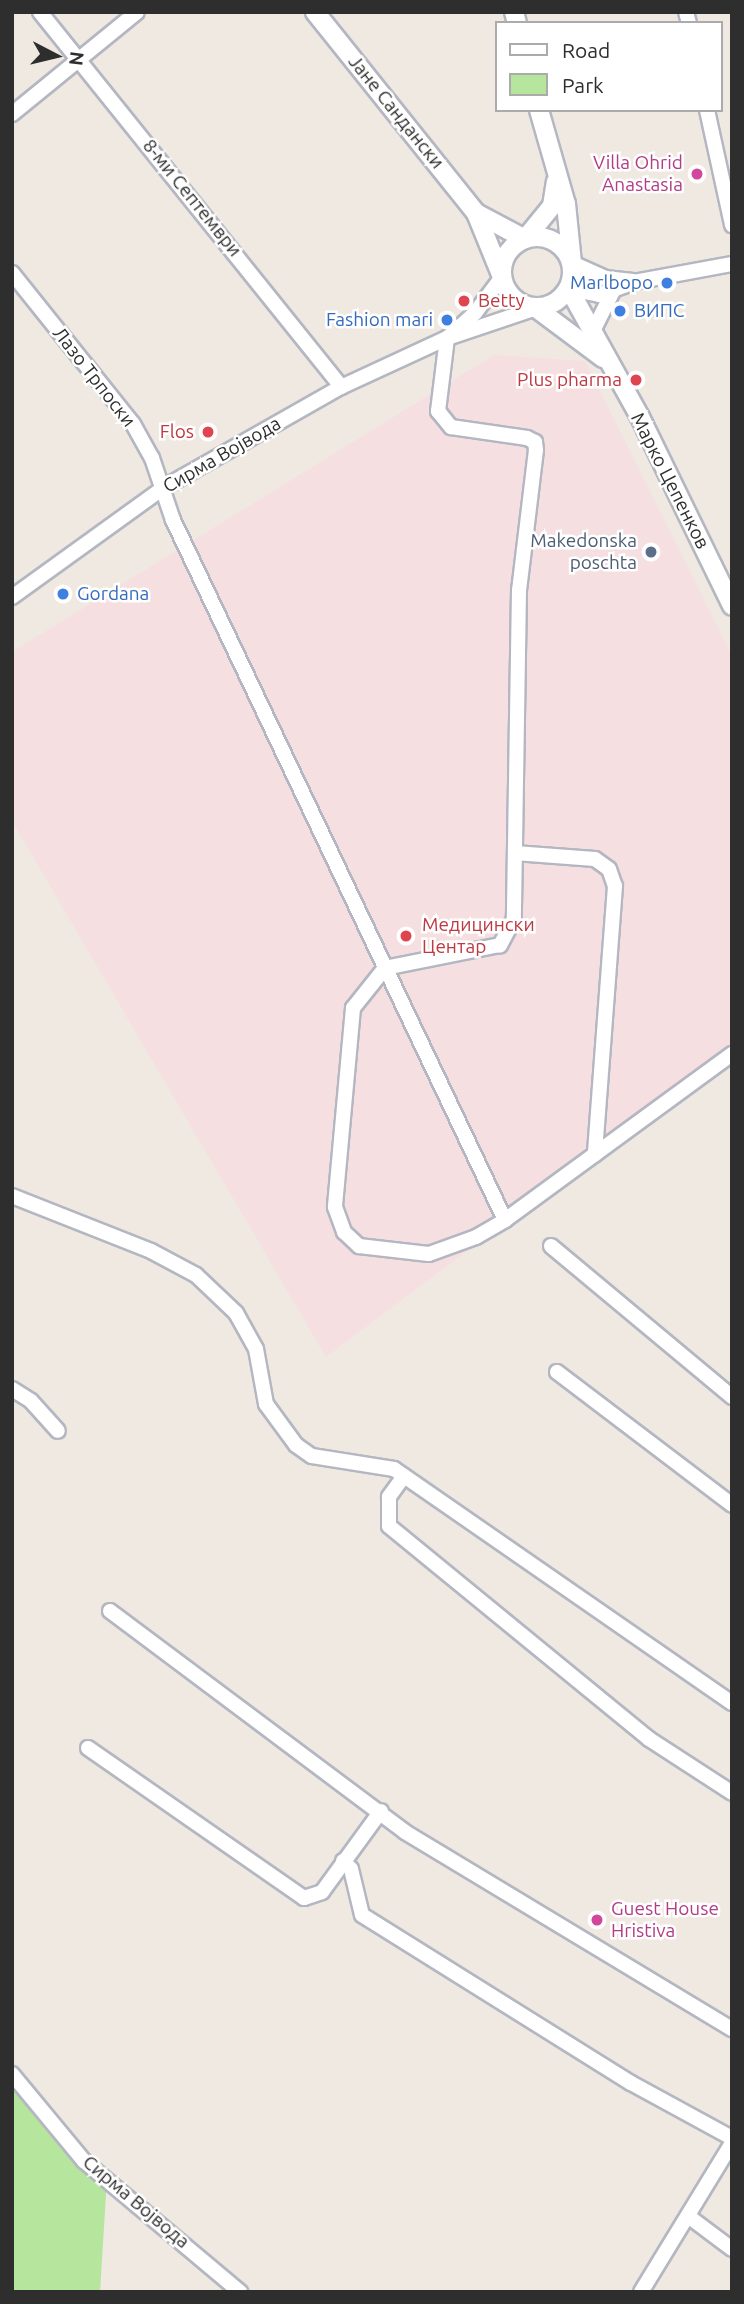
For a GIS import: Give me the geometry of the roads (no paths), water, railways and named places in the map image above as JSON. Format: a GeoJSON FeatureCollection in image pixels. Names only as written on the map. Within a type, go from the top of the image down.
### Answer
{"type":"FeatureCollection","features":[{"type":"Feature","properties":{"kind":"street","name":"8-ми Септември"},"geometry":{"type":"LineString","coordinates":[[40,12],[341,387]]}},
{"type":"Feature","properties":{"kind":"street"},"geometry":{"type":"LineString","coordinates":[[12,114],[137,12]]}},
{"type":"Feature","properties":{"kind":"street","name":"Јане Сандански"},"geometry":{"type":"LineString","coordinates":[[315,12],[475,213],[502,277]]}},
{"type":"Feature","properties":{"kind":"street"},"geometry":{"type":"LineString","coordinates":[[540,112],[571,232],[569,289],[593,331],[604,359]]}},
{"type":"Feature","properties":{"kind":"street"},"geometry":{"type":"LineString","coordinates":[[707,112],[732,225]]}},
{"type":"Feature","properties":{"kind":"street"},"geometry":{"type":"LineString","coordinates":[[557,181],[552,206],[525,239],[507,254],[502,277],[475,313],[447,338],[438,411],[443,422],[527,438],[535,442],[519,590],[514,919],[500,945],[385,968],[353,1009],[336,1172],[335,1207],[344,1232],[359,1246],[429,1254],[476,1237],[505,1220],[732,1054]]}},
{"type":"Feature","properties":{"kind":"street","name":"Јане Сандански"},"geometry":{"type":"LineString","coordinates":[[475,213],[525,239]]}},
{"type":"Feature","properties":{"kind":"street"},"geometry":{"type":"LineString","coordinates":[[525,239],[537,236],[559,243],[572,263],[605,278],[634,282]]}},
{"type":"Feature","properties":{"kind":"street"},"geometry":{"type":"LineString","coordinates":[[569,289],[584,296],[613,291],[634,282],[732,264]]}},
{"type":"Feature","properties":{"kind":"street","name":"Лазо Трпоски"},"geometry":{"type":"LineString","coordinates":[[12,273],[133,425],[163,488],[173,520],[505,1220]]}},
{"type":"Feature","properties":{"kind":"street"},"geometry":{"type":"LineString","coordinates":[[502,277],[510,295],[536,308],[604,359]]}},
{"type":"Feature","properties":{"kind":"street"},"geometry":{"type":"LineString","coordinates":[[447,338],[555,303],[569,289]]}},
{"type":"Feature","properties":{"kind":"street"},"geometry":{"type":"LineString","coordinates":[[593,331],[613,291]]}},
{"type":"Feature","properties":{"kind":"street","name":"Сирма Војвода"},"geometry":{"type":"LineString","coordinates":[[12,597],[163,488],[341,387],[447,338]]}},
{"type":"Feature","properties":{"kind":"street","name":"Марко Цепенков"},"geometry":{"type":"LineString","coordinates":[[604,359],[640,417],[732,607]]}},
{"type":"Feature","properties":{"kind":"street"},"geometry":{"type":"LineString","coordinates":[[515,853],[595,859],[609,869],[615,886],[595,1154]]}},
{"type":"Feature","properties":{"kind":"street"},"geometry":{"type":"LineString","coordinates":[[12,1196],[151,1251],[196,1275],[236,1313],[256,1349],[266,1404],[296,1445],[312,1456],[394,1469],[732,1703]]}},
{"type":"Feature","properties":{"kind":"street"},"geometry":{"type":"LineString","coordinates":[[551,1246],[732,1397]]}},
{"type":"Feature","properties":{"kind":"street"},"geometry":{"type":"LineString","coordinates":[[557,1372],[732,1505]]}},
{"type":"Feature","properties":{"kind":"street"},"geometry":{"type":"LineString","coordinates":[[12,1389],[31,1401],[58,1430]]}},
{"type":"Feature","properties":{"kind":"street"},"geometry":{"type":"LineString","coordinates":[[404,1476],[389,1497],[389,1525],[649,1739],[732,1793]]}},
{"type":"Feature","properties":{"kind":"street"},"geometry":{"type":"LineString","coordinates":[[110,1611],[381,1811],[405,1832],[732,2029]]}},
{"type":"Feature","properties":{"kind":"street"},"geometry":{"type":"LineString","coordinates":[[88,1748],[303,1898],[322,1892],[381,1811]]}},
{"type":"Feature","properties":{"kind":"street"},"geometry":{"type":"LineString","coordinates":[[343,1861],[351,1869],[362,1915],[631,2083],[732,2137]]}},
{"type":"Feature","properties":{"kind":"street","name":"Сирма Војвода"},"geometry":{"type":"LineString","coordinates":[[12,2074],[84,2161],[240,2292]]}},
{"type":"Feature","properties":{"kind":"street"},"geometry":{"type":"LineString","coordinates":[[640,2292],[732,2143]]}},
{"type":"Feature","properties":{"kind":"street"},"geometry":{"type":"LineString","coordinates":[[688,2216],[732,2249]]}},
{"type":"Feature","properties":{"kind":"place","name":"Villa Ohrid Anastasia"},"geometry":{"type":"Point","coordinates":[697,174]}},
{"type":"Feature","properties":{"kind":"place","name":"Marlbopo"},"geometry":{"type":"Point","coordinates":[667,283]}},
{"type":"Feature","properties":{"kind":"place","name":"Betty"},"geometry":{"type":"Point","coordinates":[464,301]}},
{"type":"Feature","properties":{"kind":"place","name":"ВИПС"},"geometry":{"type":"Point","coordinates":[620,311]}},
{"type":"Feature","properties":{"kind":"place","name":"Fashion mari"},"geometry":{"type":"Point","coordinates":[447,320]}},
{"type":"Feature","properties":{"kind":"place","name":"Plus pharma"},"geometry":{"type":"Point","coordinates":[636,380]}},
{"type":"Feature","properties":{"kind":"place","name":"Flos"},"geometry":{"type":"Point","coordinates":[208,432]}},
{"type":"Feature","properties":{"kind":"place","name":"Makedonska poschta"},"geometry":{"type":"Point","coordinates":[651,552]}},
{"type":"Feature","properties":{"kind":"place","name":"Gordana"},"geometry":{"type":"Point","coordinates":[63,594]}},
{"type":"Feature","properties":{"kind":"place","name":"Медицински Центар"},"geometry":{"type":"Point","coordinates":[406,936]}},
{"type":"Feature","properties":{"kind":"place","name":"Guest House Hristiva"},"geometry":{"type":"Point","coordinates":[597,1920]}}]}
